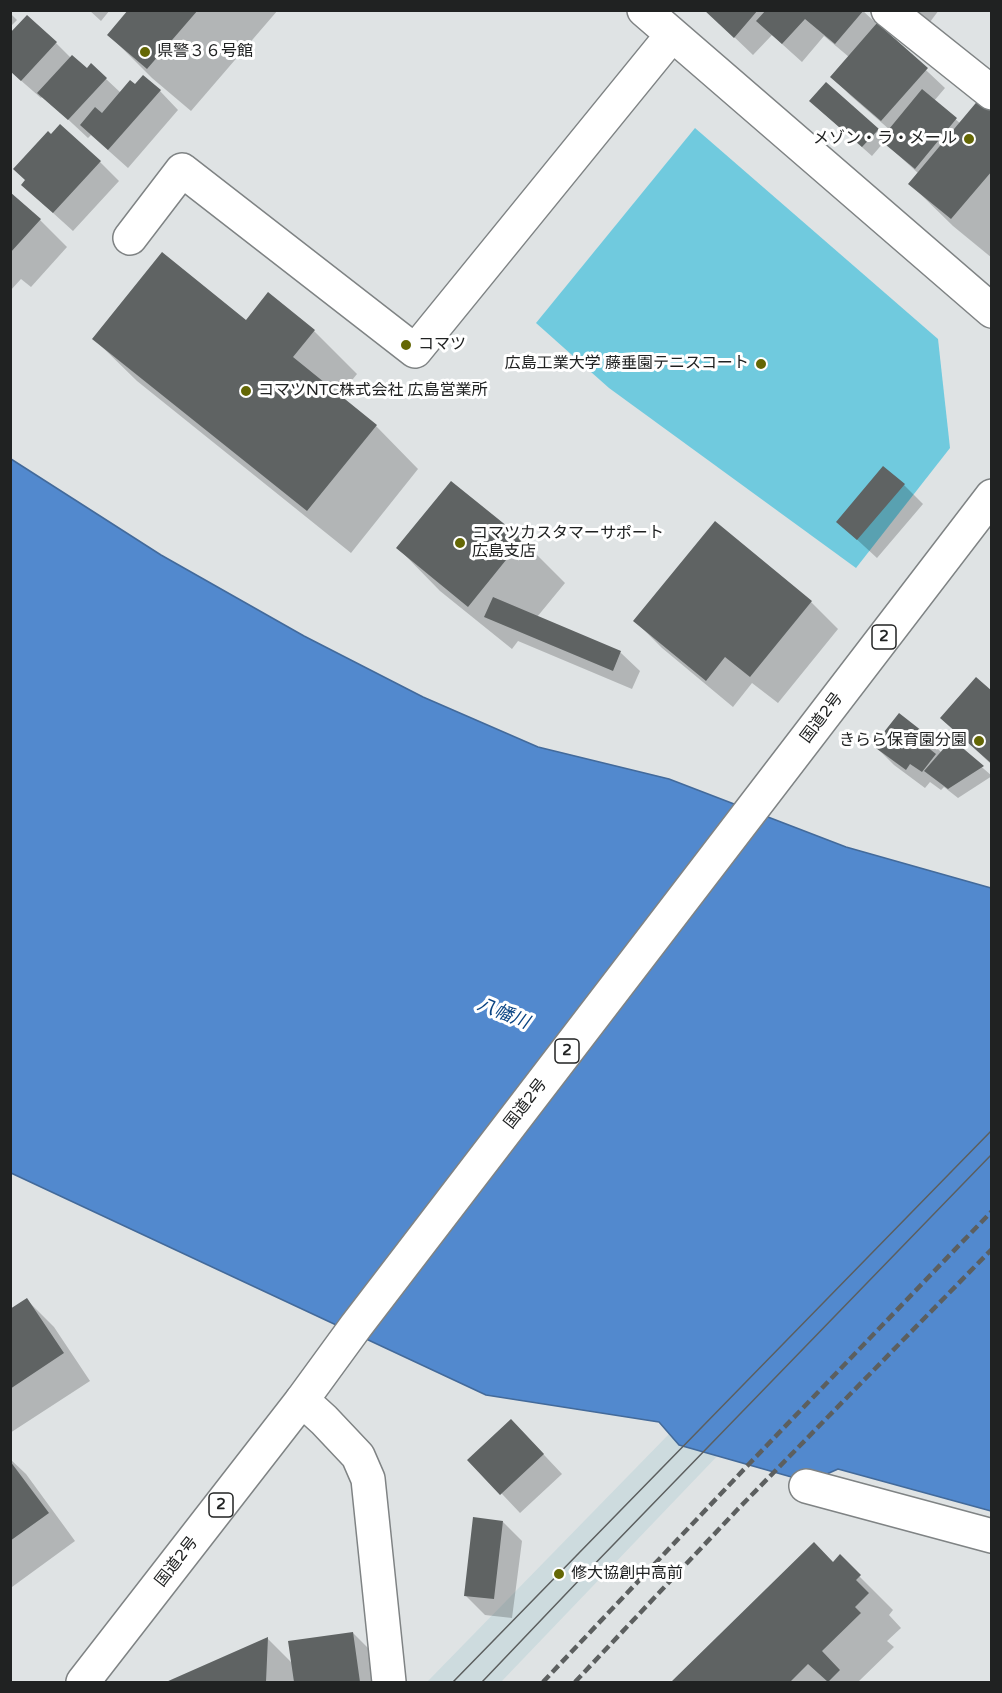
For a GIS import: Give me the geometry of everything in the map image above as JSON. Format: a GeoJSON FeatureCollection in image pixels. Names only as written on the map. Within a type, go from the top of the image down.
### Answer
{"type":"FeatureCollection","features":[{"type":"Feature","properties":{"kind":"main road"},"geometry":{"type":"LineString","coordinates":[[644,10],[992,311]]}},
{"type":"Feature","properties":{"kind":"main road"},"geometry":{"type":"LineString","coordinates":[[888,10],[992,93]]}},
{"type":"Feature","properties":{"kind":"main road"},"geometry":{"type":"LineString","coordinates":[[130,238],[182,170],[415,351],[672,35]]}},
{"type":"Feature","properties":{"kind":"main road","name":"国道2号"},"geometry":{"type":"LineString","coordinates":[[83,1683],[302,1400],[356,1326],[992,496]]}},
{"type":"Feature","properties":{"kind":"main road"},"geometry":{"type":"LineString","coordinates":[[302,1400],[358,1456],[368,1479],[389,1683]]}},
{"type":"Feature","properties":{"kind":"main road"},"geometry":{"type":"LineString","coordinates":[[806,1486],[992,1536]]}},
{"type":"Feature","properties":{"kind":"shaded area","name":"広島工業大学 藤垂園テニスコート"},"geometry":{"type":"Polygon","coordinates":[[[695,128],[938,339],[950,448],[856,568],[609,388],[536,323],[695,128]]]}},
{"type":"Feature","properties":{"kind":"shaded area"},"geometry":{"type":"Polygon","coordinates":[[[670,1433],[724,1449],[501,1682],[427,1682],[670,1433]]]}},
{"type":"Feature","properties":{"kind":"water","name":"八幡川"},"geometry":{"type":"Polygon","coordinates":[[[11,459],[161,555],[304,636],[423,697],[538,747],[669,779],[846,847],[991,888],[991,1511],[838,1469],[809,1482],[679,1445],[659,1422],[486,1395],[11,1173],[11,459]]]}},
{"type":"Feature","properties":{"kind":"building","name":"県警３６号館"},"geometry":{"type":"Polygon","coordinates":[[[128,10],[198,10],[147,69],[107,35],[128,10]]]}},
{"type":"Feature","properties":{"kind":"building"},"geometry":{"type":"Polygon","coordinates":[[[704,10],[758,10],[734,38],[704,10]]]}},
{"type":"Feature","properties":{"kind":"building"},"geometry":{"type":"Polygon","coordinates":[[[766,10],[864,10],[835,44],[805,19],[782,44],[756,21],[766,10]]]}},
{"type":"Feature","properties":{"kind":"building"},"geometry":{"type":"Polygon","coordinates":[[[27,15],[57,42],[21,81],[10,71],[10,33],[27,15]]]}},
{"type":"Feature","properties":{"kind":"building"},"geometry":{"type":"Polygon","coordinates":[[[877,23],[928,68],[881,121],[830,77],[877,23]]]}},
{"type":"Feature","properties":{"kind":"building"},"geometry":{"type":"Polygon","coordinates":[[[72,55],[87,68],[91,63],[107,78],[68,120],[37,93],[72,55]]]}},
{"type":"Feature","properties":{"kind":"building"},"geometry":{"type":"Polygon","coordinates":[[[143,75],[161,90],[108,150],[80,125],[95,107],[102,113],[130,80],[135,84],[143,75]]]}},
{"type":"Feature","properties":{"kind":"building"},"geometry":{"type":"Polygon","coordinates":[[[826,82],[879,129],[862,147],[809,101],[826,82]]]}},
{"type":"Feature","properties":{"kind":"building"},"geometry":{"type":"Polygon","coordinates":[[[922,89],[957,118],[915,169],[880,140],[922,89]]]}},
{"type":"Feature","properties":{"kind":"building","name":"メゾン・ラ・メール"},"geometry":{"type":"Polygon","coordinates":[[[980,98],[992,107],[992,171],[951,219],[908,184],[980,98]]]}},
{"type":"Feature","properties":{"kind":"building"},"geometry":{"type":"Polygon","coordinates":[[[60,124],[101,161],[53,213],[21,185],[25,180],[13,169],[48,131],[51,134],[60,124]]]}},
{"type":"Feature","properties":{"kind":"building"},"geometry":{"type":"Polygon","coordinates":[[[10,192],[41,219],[10,253],[10,192]]]}},
{"type":"Feature","properties":{"kind":"building","name":"コマツNTC株式会社 広島営業所"},"geometry":{"type":"Polygon","coordinates":[[[162,252],[246,320],[268,292],[315,330],[293,357],[377,425],[307,511],[92,339],[162,252]]]}},
{"type":"Feature","properties":{"kind":"building"},"geometry":{"type":"Polygon","coordinates":[[[883,466],[905,484],[857,540],[836,522],[883,466]]]}},
{"type":"Feature","properties":{"kind":"building","name":"コマツカスタマーサポート 広島支店"},"geometry":{"type":"Polygon","coordinates":[[[451,481],[523,539],[468,607],[396,548],[451,481]]]}},
{"type":"Feature","properties":{"kind":"building"},"geometry":{"type":"Polygon","coordinates":[[[715,521],[812,601],[750,677],[725,657],[706,681],[633,621],[715,521]]]}},
{"type":"Feature","properties":{"kind":"building"},"geometry":{"type":"Polygon","coordinates":[[[493,597],[621,651],[613,671],[484,617],[493,597]]]}},
{"type":"Feature","properties":{"kind":"building","name":"きらら保育園分園"},"geometry":{"type":"Polygon","coordinates":[[[976,677],[992,691],[992,764],[940,718],[976,677]]]}},
{"type":"Feature","properties":{"kind":"building"},"geometry":{"type":"Polygon","coordinates":[[[899,713],[922,731],[916,738],[936,754],[922,772],[910,764],[906,770],[873,746],[899,713]]]}},
{"type":"Feature","properties":{"kind":"building"},"geometry":{"type":"Polygon","coordinates":[[[952,739],[984,766],[948,789],[924,771],[952,739]]]}},
{"type":"Feature","properties":{"kind":"building"},"geometry":{"type":"Polygon","coordinates":[[[27,1298],[64,1353],[10,1389],[10,1309],[27,1298]]]}},
{"type":"Feature","properties":{"kind":"building"},"geometry":{"type":"Polygon","coordinates":[[[511,1419],[544,1454],[500,1495],[467,1460],[511,1419]]]}},
{"type":"Feature","properties":{"kind":"building"},"geometry":{"type":"Polygon","coordinates":[[[10,1461],[49,1513],[10,1541],[10,1461]]]}},
{"type":"Feature","properties":{"kind":"building"},"geometry":{"type":"Polygon","coordinates":[[[473,1517],[503,1521],[494,1599],[464,1596],[473,1517]]]}},
{"type":"Feature","properties":{"kind":"building"},"geometry":{"type":"Polygon","coordinates":[[[814,1542],[833,1562],[840,1554],[861,1575],[856,1580],[869,1593],[855,1607],[861,1613],[822,1651],[840,1670],[828,1682],[808,1664],[790,1682],[671,1682],[814,1542]]]}},
{"type":"Feature","properties":{"kind":"building"},"geometry":{"type":"Polygon","coordinates":[[[353,1632],[360,1682],[294,1682],[288,1641],[353,1632]]]}},
{"type":"Feature","properties":{"kind":"building"},"geometry":{"type":"Polygon","coordinates":[[[268,1637],[266,1682],[166,1682],[268,1637]]]}},
{"type":"Feature","properties":{"kind":"tram line"},"geometry":{"type":"LineString","coordinates":[[453,1682],[992,1130]]}},
{"type":"Feature","properties":{"kind":"tram line"},"geometry":{"type":"LineString","coordinates":[[482,1682],[992,1154]]}},
{"type":"Feature","properties":{"kind":"railway"},"geometry":{"type":"LineString","coordinates":[[543,1682],[992,1211]]}},
{"type":"Feature","properties":{"kind":"railway"},"geometry":{"type":"LineString","coordinates":[[575,1682],[737,1510],[992,1249]]}},
{"type":"Feature","properties":{"kind":"place","name":"県警３６号館"},"geometry":{"type":"Point","coordinates":[145,52]}},
{"type":"Feature","properties":{"kind":"place","name":"メゾン・ラ・メール"},"geometry":{"type":"Point","coordinates":[969,139]}},
{"type":"Feature","properties":{"kind":"place","name":"コマツ"},"geometry":{"type":"Point","coordinates":[406,345]}},
{"type":"Feature","properties":{"kind":"place","name":"広島工業大学 藤垂園テニスコート"},"geometry":{"type":"Point","coordinates":[761,364]}},
{"type":"Feature","properties":{"kind":"place","name":"コマツNTC株式会社 広島営業所"},"geometry":{"type":"Point","coordinates":[246,391]}},
{"type":"Feature","properties":{"kind":"place","name":"コマツカスタマーサポート 広島支店"},"geometry":{"type":"Point","coordinates":[460,543]}},
{"type":"Feature","properties":{"kind":"place","name":"きらら保育園分園"},"geometry":{"type":"Point","coordinates":[979,741]}},
{"type":"Feature","properties":{"kind":"place","name":"修大協創中高前"},"geometry":{"type":"Point","coordinates":[559,1574]}}]}
